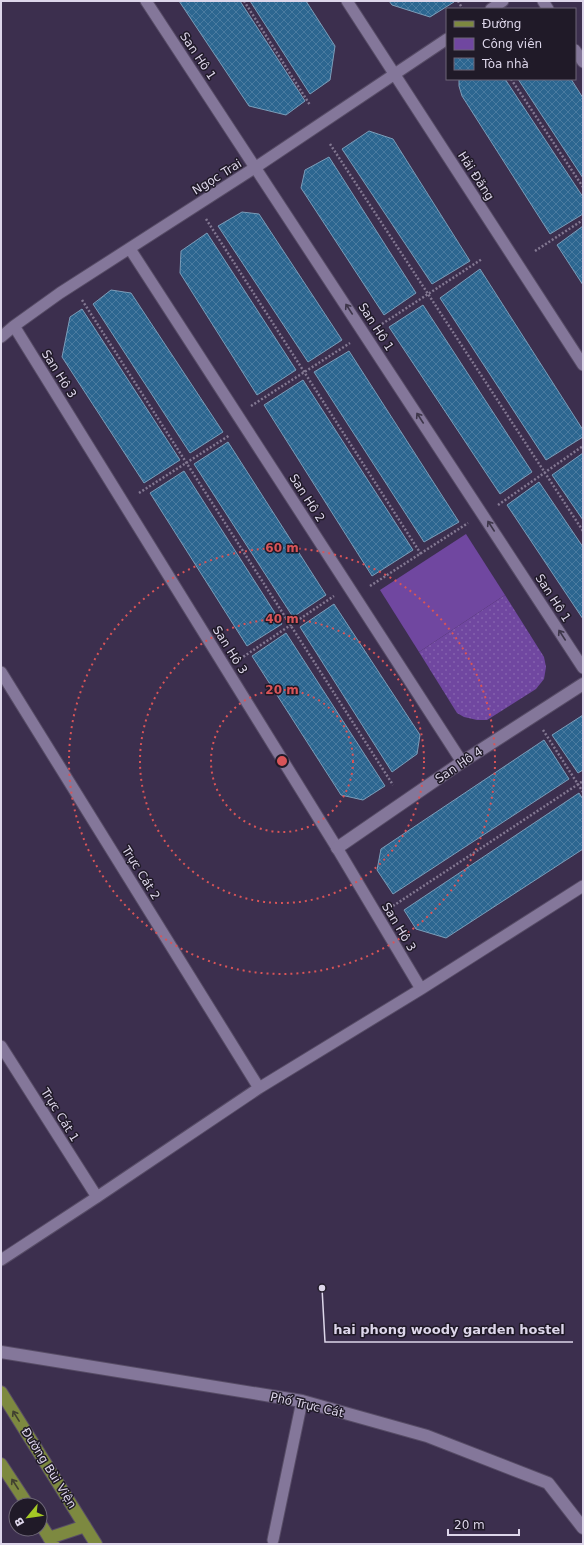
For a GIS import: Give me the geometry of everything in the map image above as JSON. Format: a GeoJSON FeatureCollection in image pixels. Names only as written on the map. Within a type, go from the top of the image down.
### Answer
{"type":"FeatureCollection","features":[{"type":"Feature","properties":{"kind":"main road","name":"Đường Bùi Viện"},"geometry":{"type":"LineString","coordinates":[[1,1392],[96,1544]]}},
{"type":"Feature","properties":{"kind":"main road"},"geometry":{"type":"LineString","coordinates":[[1,1464],[23,1497]]}},
{"type":"Feature","properties":{"kind":"main road"},"geometry":{"type":"LineString","coordinates":[[51,1541],[85,1526]]}},
{"type":"Feature","properties":{"kind":"street","name":"San Hô 4"},"geometry":{"type":"LineString","coordinates":[[337,848],[462,762],[583,684]]}},
{"type":"Feature","properties":{"kind":"street","name":"Phố Trực Cát"},"geometry":{"type":"LineString","coordinates":[[1,1352],[302,1401],[427,1436],[548,1483],[583,1528]]}},
{"type":"Feature","properties":{"kind":"lane","name":"San Hô 1"},"geometry":{"type":"LineString","coordinates":[[146,1],[583,668]]}},
{"type":"Feature","properties":{"kind":"lane","name":"Hải Đăng"},"geometry":{"type":"LineString","coordinates":[[347,1],[396,74],[583,365]]}},
{"type":"Feature","properties":{"kind":"lane"},"geometry":{"type":"LineString","coordinates":[[492,8],[503,1]]}},
{"type":"Feature","properties":{"kind":"lane","name":"Ngọc Trai"},"geometry":{"type":"LineString","coordinates":[[1,337],[14,326],[130,248],[256,167],[446,40]]}},
{"type":"Feature","properties":{"kind":"lane"},"geometry":{"type":"LineString","coordinates":[[576,52],[583,62]]}},
{"type":"Feature","properties":{"kind":"lane","name":"San Hô 2"},"geometry":{"type":"LineString","coordinates":[[130,248],[462,762]]}},
{"type":"Feature","properties":{"kind":"lane","name":"San Hô 3"},"geometry":{"type":"LineString","coordinates":[[14,326],[337,848],[421,989]]}},
{"type":"Feature","properties":{"kind":"lane","name":"Trực Cát 2"},"geometry":{"type":"LineString","coordinates":[[1,672],[259,1088]]}},
{"type":"Feature","properties":{"kind":"lane"},"geometry":{"type":"LineString","coordinates":[[1,1260],[259,1088],[421,989],[583,886]]}},
{"type":"Feature","properties":{"kind":"lane","name":"Trực Cát 1"},"geometry":{"type":"LineString","coordinates":[[1,1046],[97,1197]]}},
{"type":"Feature","properties":{"kind":"lane"},"geometry":{"type":"LineString","coordinates":[[273,1540],[302,1401]]}},
{"type":"Feature","properties":{"kind":"path"},"geometry":{"type":"LineString","coordinates":[[244,1],[310,105]]}},
{"type":"Feature","properties":{"kind":"path"},"geometry":{"type":"LineString","coordinates":[[458,1],[462,8]]}},
{"type":"Feature","properties":{"kind":"path"},"geometry":{"type":"LineString","coordinates":[[512,80],[583,188]]}},
{"type":"Feature","properties":{"kind":"path"},"geometry":{"type":"LineString","coordinates":[[330,144],[583,531]]}},
{"type":"Feature","properties":{"kind":"path"},"geometry":{"type":"LineString","coordinates":[[206,219],[305,371],[421,554]]}},
{"type":"Feature","properties":{"kind":"path"},"geometry":{"type":"LineString","coordinates":[[536,251],[583,220]]}},
{"type":"Feature","properties":{"kind":"path"},"geometry":{"type":"LineString","coordinates":[[382,324],[482,259]]}},
{"type":"Feature","properties":{"kind":"path"},"geometry":{"type":"LineString","coordinates":[[82,300],[393,786]]}},
{"type":"Feature","properties":{"kind":"path"},"geometry":{"type":"LineString","coordinates":[[251,406],[352,342]]}},
{"type":"Feature","properties":{"kind":"path"},"geometry":{"type":"LineString","coordinates":[[136,495],[231,434]]}},
{"type":"Feature","properties":{"kind":"path"},"geometry":{"type":"LineString","coordinates":[[498,504],[583,446]]}},
{"type":"Feature","properties":{"kind":"path"},"geometry":{"type":"LineString","coordinates":[[368,588],[469,522]]}},
{"type":"Feature","properties":{"kind":"path"},"geometry":{"type":"LineString","coordinates":[[238,660],[336,595]]}},
{"type":"Feature","properties":{"kind":"path"},"geometry":{"type":"LineString","coordinates":[[543,730],[583,792]]}},
{"type":"Feature","properties":{"kind":"path"},"geometry":{"type":"LineString","coordinates":[[389,908],[583,781]]}},
{"type":"Feature","properties":{"kind":"green space"},"geometry":{"type":"Polygon","coordinates":[[[466,534],[505,595],[419,652],[380,590],[466,534]]]}},
{"type":"Feature","properties":{"kind":"green space"},"geometry":{"type":"Polygon","coordinates":[[[505,595],[544,657],[546,667],[544,679],[536,689],[487,720],[477,720],[464,717],[457,713],[419,652],[505,595]]]}},
{"type":"Feature","properties":{"kind":"building"},"geometry":{"type":"Polygon","coordinates":[[[179,1],[240,1],[305,101],[286,115],[249,106],[179,1]]]}},
{"type":"Feature","properties":{"kind":"building"},"geometry":{"type":"Polygon","coordinates":[[[250,1],[306,1],[335,46],[330,80],[310,94],[250,1]]]}},
{"type":"Feature","properties":{"kind":"building"},"geometry":{"type":"Polygon","coordinates":[[[389,1],[454,2],[430,17],[392,5],[389,1]]]}},
{"type":"Feature","properties":{"kind":"building"},"geometry":{"type":"Polygon","coordinates":[[[459,80],[506,80],[583,197],[583,214],[550,234],[462,96],[459,80]]]}},
{"type":"Feature","properties":{"kind":"building"},"geometry":{"type":"Polygon","coordinates":[[[519,80],[572,80],[583,98],[583,178],[519,80]]]}},
{"type":"Feature","properties":{"kind":"building"},"geometry":{"type":"Polygon","coordinates":[[[369,131],[393,139],[470,261],[432,284],[342,149],[369,131]]]}},
{"type":"Feature","properties":{"kind":"building"},"geometry":{"type":"Polygon","coordinates":[[[329,157],[416,293],[384,315],[301,188],[305,170],[329,157]]]}},
{"type":"Feature","properties":{"kind":"building"},"geometry":{"type":"Polygon","coordinates":[[[242,212],[259,214],[342,340],[308,362],[218,226],[242,212]]]}},
{"type":"Feature","properties":{"kind":"building"},"geometry":{"type":"Polygon","coordinates":[[[583,226],[583,285],[557,245],[583,226]]]}},
{"type":"Feature","properties":{"kind":"building"},"geometry":{"type":"Polygon","coordinates":[[[207,233],[296,370],[257,395],[180,273],[181,251],[207,233]]]}},
{"type":"Feature","properties":{"kind":"building"},"geometry":{"type":"Polygon","coordinates":[[[480,269],[583,430],[583,437],[546,460],[440,298],[480,269]]]}},
{"type":"Feature","properties":{"kind":"building"},"geometry":{"type":"Polygon","coordinates":[[[111,290],[131,293],[223,432],[190,453],[93,304],[111,290]]]}},
{"type":"Feature","properties":{"kind":"building"},"geometry":{"type":"Polygon","coordinates":[[[423,305],[532,472],[500,494],[389,327],[423,305]]]}},
{"type":"Feature","properties":{"kind":"building"},"geometry":{"type":"Polygon","coordinates":[[[82,309],[180,460],[144,483],[62,357],[70,317],[82,309]]]}},
{"type":"Feature","properties":{"kind":"building"},"geometry":{"type":"Polygon","coordinates":[[[349,351],[459,522],[424,542],[314,372],[349,351]]]}},
{"type":"Feature","properties":{"kind":"building"},"geometry":{"type":"Polygon","coordinates":[[[303,380],[413,550],[372,576],[264,405],[303,380]]]}},
{"type":"Feature","properties":{"kind":"building"},"geometry":{"type":"Polygon","coordinates":[[[228,442],[326,595],[293,617],[194,464],[228,442]]]}},
{"type":"Feature","properties":{"kind":"building"},"geometry":{"type":"Polygon","coordinates":[[[583,453],[583,520],[552,475],[583,453]]]}},
{"type":"Feature","properties":{"kind":"building"},"geometry":{"type":"Polygon","coordinates":[[[184,471],[282,624],[247,646],[150,493],[184,471]]]}},
{"type":"Feature","properties":{"kind":"building"},"geometry":{"type":"Polygon","coordinates":[[[539,482],[583,547],[583,619],[507,505],[539,482]]]}},
{"type":"Feature","properties":{"kind":"building"},"geometry":{"type":"Polygon","coordinates":[[[334,604],[420,735],[417,754],[392,772],[300,627],[334,604]]]}},
{"type":"Feature","properties":{"kind":"building"},"geometry":{"type":"Polygon","coordinates":[[[286,633],[385,786],[363,800],[341,795],[252,656],[286,633]]]}},
{"type":"Feature","properties":{"kind":"building"},"geometry":{"type":"Polygon","coordinates":[[[583,715],[583,770],[578,773],[552,735],[583,715]]]}},
{"type":"Feature","properties":{"kind":"building"},"geometry":{"type":"Polygon","coordinates":[[[544,740],[569,779],[393,894],[377,870],[381,849],[544,740]]]}},
{"type":"Feature","properties":{"kind":"building"},"geometry":{"type":"Polygon","coordinates":[[[579,793],[583,799],[583,849],[446,938],[416,929],[404,910],[579,793]]]}},
{"type":"Feature","properties":{"kind":"place","name":"hai phong woody garden hostel"},"geometry":{"type":"Point","coordinates":[322,1288]}}]}
